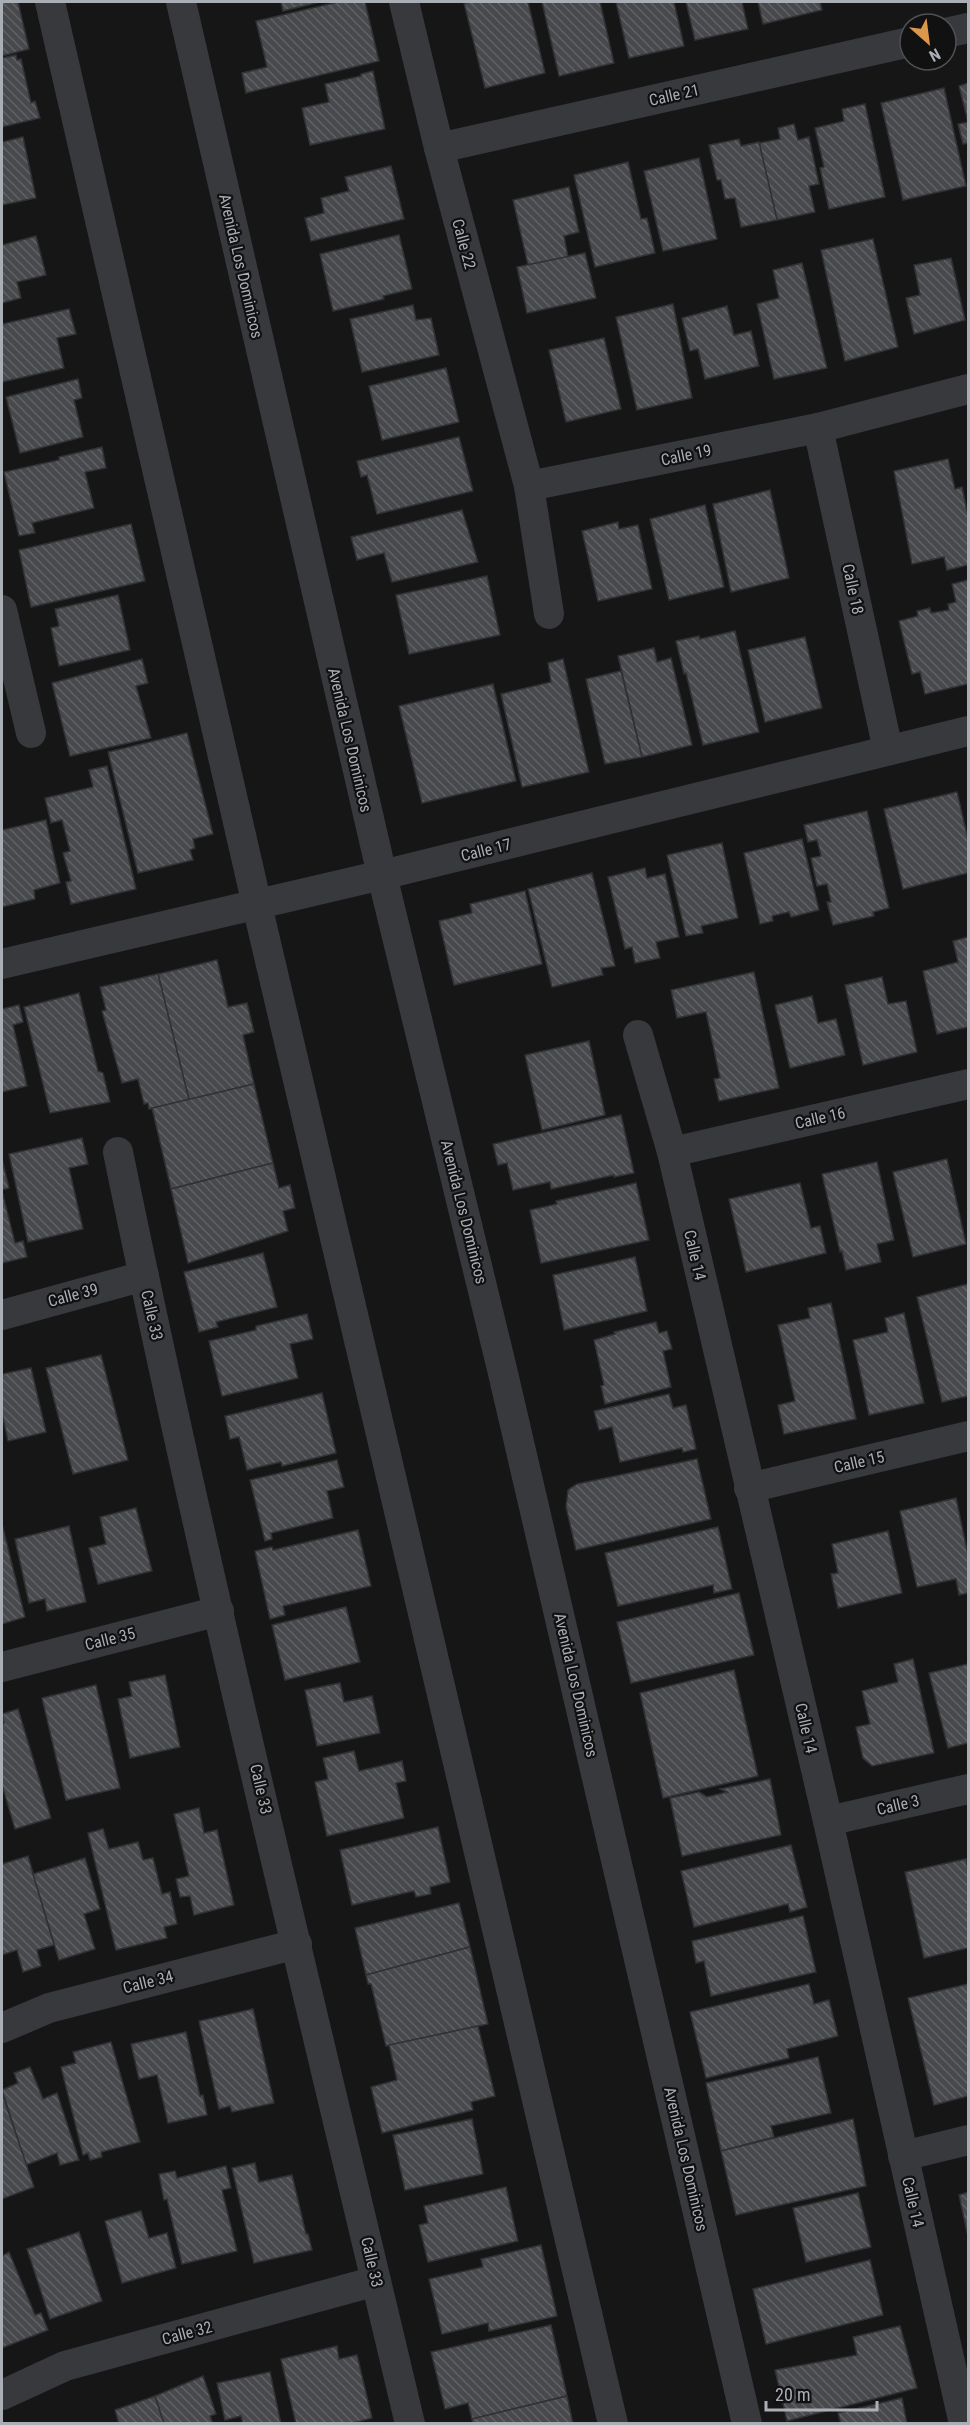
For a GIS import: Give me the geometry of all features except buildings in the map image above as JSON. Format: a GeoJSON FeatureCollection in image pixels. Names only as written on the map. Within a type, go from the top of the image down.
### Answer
{"type":"FeatureCollection","features":[{"type":"Feature","properties":{"kind":"street"},"geometry":{"type":"LineString","coordinates":[[50,2],[257,905],[613,2424]]}},
{"type":"Feature","properties":{"kind":"street","name":"Avenida Los Dominicos"},"geometry":{"type":"LineString","coordinates":[[180,2],[382,875],[502,1369],[747,2424]]}},
{"type":"Feature","properties":{"kind":"street","name":"Calle 22"},"geometry":{"type":"LineString","coordinates":[[404,2],[438,148],[529,486]]}},
{"type":"Feature","properties":{"kind":"street","name":"Calle 21"},"geometry":{"type":"LineString","coordinates":[[438,148],[898,45]]}},
{"type":"Feature","properties":{"kind":"street","name":"Calle 19"},"geometry":{"type":"LineString","coordinates":[[529,486],[818,428],[969,389]]}},
{"type":"Feature","properties":{"kind":"street","name":"Calle 18"},"geometry":{"type":"LineString","coordinates":[[818,428],[888,750]]}},
{"type":"Feature","properties":{"kind":"street"},"geometry":{"type":"LineString","coordinates":[[529,486],[549,614]]}},
{"type":"Feature","properties":{"kind":"street"},"geometry":{"type":"LineString","coordinates":[[2,611],[31,733]]}},
{"type":"Feature","properties":{"kind":"street","name":"Calle 17"},"geometry":{"type":"LineString","coordinates":[[2,964],[382,875],[969,731]]}},
{"type":"Feature","properties":{"kind":"street","name":"Calle 14"},"geometry":{"type":"LineString","coordinates":[[638,1035],[672,1152],[828,1821],[964,2424]]}},
{"type":"Feature","properties":{"kind":"street","name":"Calle 16"},"geometry":{"type":"LineString","coordinates":[[672,1152],[969,1084]]}},
{"type":"Feature","properties":{"kind":"street","name":"Calle 33"},"geometry":{"type":"LineString","coordinates":[[118,1152],[219,1611],[410,2424]]}},
{"type":"Feature","properties":{"kind":"street","name":"Calle 39"},"geometry":{"type":"LineString","coordinates":[[2,1315],[144,1276]]}},
{"type":"Feature","properties":{"kind":"street","name":"Calle 15"},"geometry":{"type":"LineString","coordinates":[[750,1488],[969,1436]]}},
{"type":"Feature","properties":{"kind":"street","name":"Calle 35"},"geometry":{"type":"LineString","coordinates":[[2,1667],[219,1611]]}},
{"type":"Feature","properties":{"kind":"street","name":"Calle 3"},"geometry":{"type":"LineString","coordinates":[[828,1821],[969,1789]]}},
{"type":"Feature","properties":{"kind":"street","name":"Calle 34"},"geometry":{"type":"LineString","coordinates":[[2,2028],[49,2008],[297,1944]]}},
{"type":"Feature","properties":{"kind":"street"},"geometry":{"type":"LineString","coordinates":[[903,2156],[969,2140]]}},
{"type":"Feature","properties":{"kind":"street","name":"Calle 32"},"geometry":{"type":"LineString","coordinates":[[2,2395],[65,2366],[376,2281]]}}]}
